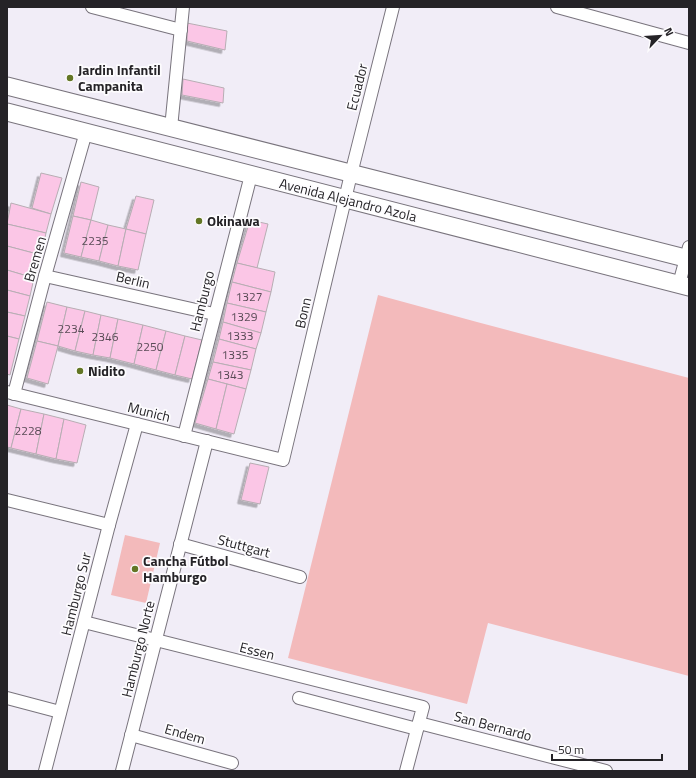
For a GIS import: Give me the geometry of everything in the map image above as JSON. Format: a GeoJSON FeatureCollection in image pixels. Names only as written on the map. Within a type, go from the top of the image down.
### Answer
{"type":"FeatureCollection","features":[{"type":"Feature","properties":{"kind":"main road","name":"Avenida Alejandro Azola"},"geometry":{"type":"LineString","coordinates":[[7,86],[351,174],[688,255]]}},
{"type":"Feature","properties":{"kind":"main road","name":"Avenida Alejandro Azola"},"geometry":{"type":"LineString","coordinates":[[7,112],[684,286]]}},
{"type":"Feature","properties":{"kind":"street"},"geometry":{"type":"LineString","coordinates":[[92,7],[181,30]]}},
{"type":"Feature","properties":{"kind":"street"},"geometry":{"type":"LineString","coordinates":[[171,128],[183,7]]}},
{"type":"Feature","properties":{"kind":"street","name":"Ecuador"},"geometry":{"type":"LineString","coordinates":[[351,174],[393,7]]}},
{"type":"Feature","properties":{"kind":"street"},"geometry":{"type":"LineString","coordinates":[[557,7],[689,43]]}},
{"type":"Feature","properties":{"kind":"street","name":"Bremen"},"geometry":{"type":"LineString","coordinates":[[11,393],[86,132]]}},
{"type":"Feature","properties":{"kind":"street","name":"Bonn"},"geometry":{"type":"LineString","coordinates":[[283,460],[351,174]]}},
{"type":"Feature","properties":{"kind":"street","name":"Hamburgo"},"geometry":{"type":"LineString","coordinates":[[184,436],[214,314],[251,175]]}},
{"type":"Feature","properties":{"kind":"street"},"geometry":{"type":"LineString","coordinates":[[684,286],[688,255]]}},
{"type":"Feature","properties":{"kind":"street","name":"Berlin"},"geometry":{"type":"LineString","coordinates":[[45,276],[214,314]]}},
{"type":"Feature","properties":{"kind":"street","name":"Munich"},"geometry":{"type":"LineString","coordinates":[[11,393],[283,460]]}},
{"type":"Feature","properties":{"kind":"street","name":"Hamburgo Sur"},"geometry":{"type":"LineString","coordinates":[[45,771],[137,424]]}},
{"type":"Feature","properties":{"kind":"street","name":"Hamburgo Norte"},"geometry":{"type":"LineString","coordinates":[[122,771],[207,441]]}},
{"type":"Feature","properties":{"kind":"street"},"geometry":{"type":"LineString","coordinates":[[7,500],[109,525]]}},
{"type":"Feature","properties":{"kind":"street","name":"Stuttgart"},"geometry":{"type":"LineString","coordinates":[[180,544],[300,577]]}},
{"type":"Feature","properties":{"kind":"street","name":"Essen"},"geometry":{"type":"LineString","coordinates":[[84,622],[423,707],[418,726]]}},
{"type":"Feature","properties":{"kind":"street"},"geometry":{"type":"LineString","coordinates":[[7,698],[60,712]]}},
{"type":"Feature","properties":{"kind":"street","name":"San Bernardo"},"geometry":{"type":"LineString","coordinates":[[299,698],[418,726],[568,766],[606,771]]}},
{"type":"Feature","properties":{"kind":"street"},"geometry":{"type":"LineString","coordinates":[[406,771],[418,726]]}},
{"type":"Feature","properties":{"kind":"street","name":"Endem"},"geometry":{"type":"LineString","coordinates":[[131,735],[232,763]]}},
{"type":"Feature","properties":{"kind":"shaded area"},"geometry":{"type":"Polygon","coordinates":[[[378,295],[689,378],[689,676],[488,623],[467,704],[288,658],[378,295]]]}},
{"type":"Feature","properties":{"kind":"shaded area","name":"Cancha Fútbol Hamburgo"},"geometry":{"type":"Polygon","coordinates":[[[125,535],[160,543],[146,603],[111,595],[125,535]]]}},
{"type":"Feature","properties":{"kind":"building"},"geometry":{"type":"Polygon","coordinates":[[[187,23],[227,31],[225,50],[187,41],[187,23]]]}},
{"type":"Feature","properties":{"kind":"building"},"geometry":{"type":"Polygon","coordinates":[[[183,79],[224,88],[223,103],[182,95],[183,79]]]}},
{"type":"Feature","properties":{"kind":"building"},"geometry":{"type":"Polygon","coordinates":[[[41,173],[62,178],[51,214],[32,208],[41,173]]]}},
{"type":"Feature","properties":{"kind":"building"},"geometry":{"type":"Polygon","coordinates":[[[81,182],[99,187],[91,220],[73,216],[81,182]]]}},
{"type":"Feature","properties":{"kind":"building"},"geometry":{"type":"Polygon","coordinates":[[[136,196],[154,200],[146,234],[126,229],[136,196]]]}},
{"type":"Feature","properties":{"kind":"building"},"geometry":{"type":"Polygon","coordinates":[[[11,203],[51,214],[46,233],[7,224],[11,203]]]}},
{"type":"Feature","properties":{"kind":"building"},"geometry":{"type":"Polygon","coordinates":[[[73,216],[91,220],[81,257],[64,253],[73,216]]]}},
{"type":"Feature","properties":{"kind":"building"},"geometry":{"type":"Polygon","coordinates":[[[91,220],[108,225],[99,261],[81,257],[91,220]]]}},
{"type":"Feature","properties":{"kind":"building"},"geometry":{"type":"Polygon","coordinates":[[[250,220],[268,224],[257,268],[237,263],[250,220]]]}},
{"type":"Feature","properties":{"kind":"building"},"geometry":{"type":"Polygon","coordinates":[[[7,224],[46,233],[41,255],[7,246],[7,224]]]}},
{"type":"Feature","properties":{"kind":"building"},"geometry":{"type":"Polygon","coordinates":[[[108,225],[126,229],[118,266],[99,261],[108,225]]]}},
{"type":"Feature","properties":{"kind":"building"},"geometry":{"type":"Polygon","coordinates":[[[126,229],[146,234],[138,270],[118,266],[126,229]]]}},
{"type":"Feature","properties":{"kind":"building"},"geometry":{"type":"Polygon","coordinates":[[[7,246],[41,255],[34,278],[7,270],[7,246]]]}},
{"type":"Feature","properties":{"kind":"building"},"geometry":{"type":"Polygon","coordinates":[[[237,263],[275,272],[271,292],[232,282],[237,263]]]}},
{"type":"Feature","properties":{"kind":"building"},"geometry":{"type":"Polygon","coordinates":[[[7,270],[34,278],[30,296],[7,290],[7,270]]]}},
{"type":"Feature","properties":{"kind":"building"},"geometry":{"type":"Polygon","coordinates":[[[232,282],[271,292],[266,312],[227,303],[232,282]]]}},
{"type":"Feature","properties":{"kind":"building"},"geometry":{"type":"Polygon","coordinates":[[[7,290],[30,296],[25,316],[7,312],[7,290]]]}},
{"type":"Feature","properties":{"kind":"building"},"geometry":{"type":"Polygon","coordinates":[[[47,302],[67,307],[58,346],[37,341],[47,302]]]}},
{"type":"Feature","properties":{"kind":"building"},"geometry":{"type":"Polygon","coordinates":[[[227,303],[266,312],[261,333],[223,322],[227,303]]]}},
{"type":"Feature","properties":{"kind":"building"},"geometry":{"type":"Polygon","coordinates":[[[67,307],[85,311],[75,351],[58,346],[67,307]]]}},
{"type":"Feature","properties":{"kind":"building"},"geometry":{"type":"Polygon","coordinates":[[[85,311],[101,315],[93,355],[75,351],[85,311]]]}},
{"type":"Feature","properties":{"kind":"building"},"geometry":{"type":"Polygon","coordinates":[[[7,312],[25,316],[19,339],[7,336],[7,312]]]}},
{"type":"Feature","properties":{"kind":"building"},"geometry":{"type":"Polygon","coordinates":[[[101,315],[118,319],[110,358],[93,355],[101,315]]]}},
{"type":"Feature","properties":{"kind":"building"},"geometry":{"type":"Polygon","coordinates":[[[118,319],[143,325],[134,364],[110,358],[118,319]]]}},
{"type":"Feature","properties":{"kind":"building"},"geometry":{"type":"Polygon","coordinates":[[[223,322],[261,333],[256,349],[219,339],[223,322]]]}},
{"type":"Feature","properties":{"kind":"building"},"geometry":{"type":"Polygon","coordinates":[[[143,325],[166,331],[156,370],[134,364],[143,325]]]}},
{"type":"Feature","properties":{"kind":"building"},"geometry":{"type":"Polygon","coordinates":[[[166,331],[185,336],[175,375],[156,370],[166,331]]]}},
{"type":"Feature","properties":{"kind":"building"},"geometry":{"type":"Polygon","coordinates":[[[7,336],[19,339],[10,375],[7,374],[7,336]]]}},
{"type":"Feature","properties":{"kind":"building"},"geometry":{"type":"Polygon","coordinates":[[[185,336],[202,340],[192,379],[175,375],[185,336]]]}},
{"type":"Feature","properties":{"kind":"building"},"geometry":{"type":"Polygon","coordinates":[[[219,339],[256,349],[251,370],[213,362],[219,339]]]}},
{"type":"Feature","properties":{"kind":"building"},"geometry":{"type":"Polygon","coordinates":[[[37,341],[58,346],[48,384],[27,378],[37,341]]]}},
{"type":"Feature","properties":{"kind":"building"},"geometry":{"type":"Polygon","coordinates":[[[213,362],[251,370],[246,389],[208,379],[213,362]]]}},
{"type":"Feature","properties":{"kind":"building"},"geometry":{"type":"Polygon","coordinates":[[[208,379],[227,384],[216,429],[195,423],[208,379]]]}},
{"type":"Feature","properties":{"kind":"building"},"geometry":{"type":"Polygon","coordinates":[[[227,384],[246,389],[234,434],[216,429],[227,384]]]}},
{"type":"Feature","properties":{"kind":"building"},"geometry":{"type":"Polygon","coordinates":[[[7,405],[21,409],[11,448],[7,447],[7,405]]]}},
{"type":"Feature","properties":{"kind":"building"},"geometry":{"type":"Polygon","coordinates":[[[21,409],[44,414],[36,454],[11,448],[21,409]]]}},
{"type":"Feature","properties":{"kind":"building"},"geometry":{"type":"Polygon","coordinates":[[[44,414],[64,419],[56,459],[36,454],[44,414]]]}},
{"type":"Feature","properties":{"kind":"building"},"geometry":{"type":"Polygon","coordinates":[[[64,419],[86,425],[77,463],[56,459],[64,419]]]}},
{"type":"Feature","properties":{"kind":"building"},"geometry":{"type":"Polygon","coordinates":[[[250,463],[269,467],[260,504],[241,500],[250,463]]]}},
{"type":"Feature","properties":{"kind":"place","name":"Jardin Infantil Campanita"},"geometry":{"type":"Point","coordinates":[70,78]}},
{"type":"Feature","properties":{"kind":"place","name":"Okinawa"},"geometry":{"type":"Point","coordinates":[199,221]}},
{"type":"Feature","properties":{"kind":"place","name":"Nidito"},"geometry":{"type":"Point","coordinates":[80,371]}},
{"type":"Feature","properties":{"kind":"place","name":"Cancha Fútbol Hamburgo"},"geometry":{"type":"Point","coordinates":[135,569]}}]}
